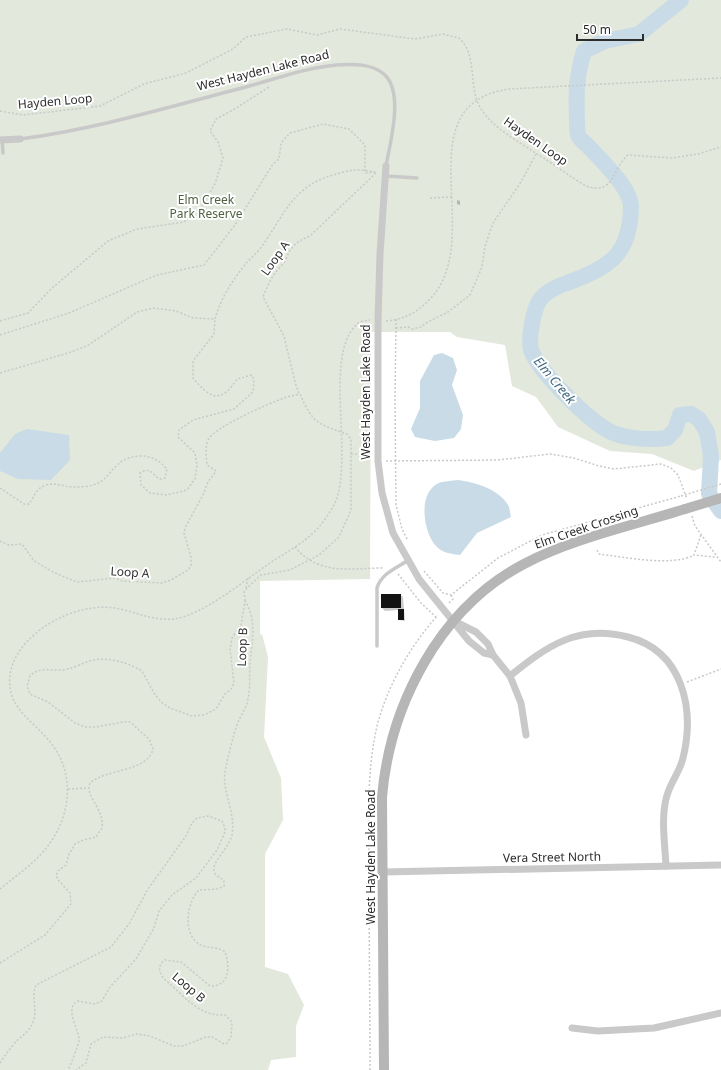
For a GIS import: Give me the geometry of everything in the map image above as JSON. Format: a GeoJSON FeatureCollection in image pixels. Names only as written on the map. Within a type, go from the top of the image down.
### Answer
{"type":"FeatureCollection","features":[{"type":"Feature","properties":{"kind":"main road","name":"Elm Creek Crossing"},"geometry":{"type":"LineString","coordinates":[[454,621],[489,586],[537,557],[564,547],[721,498]]}},
{"type":"Feature","properties":{"kind":"main road","name":"West Hayden Lake Road"},"geometry":{"type":"LineString","coordinates":[[384,1070],[382,797],[386,767],[392,737],[402,707],[416,678],[439,641],[454,621]]}},
{"type":"Feature","properties":{"kind":"street","name":"West Hayden Lake Road"},"geometry":{"type":"LineString","coordinates":[[1,140],[20,139]]}},
{"type":"Feature","properties":{"kind":"street","name":"West Hayden Lake Road"},"geometry":{"type":"LineString","coordinates":[[386,166],[378,306],[378,457],[382,493],[386,513],[393,533],[407,561],[427,589],[454,621]]}},
{"type":"Feature","properties":{"kind":"street"},"geometry":{"type":"LineString","coordinates":[[454,621],[469,641],[484,653],[493,655]]}},
{"type":"Feature","properties":{"kind":"street"},"geometry":{"type":"LineString","coordinates":[[454,621],[476,632],[488,644],[493,655],[510,676],[521,703],[526,735]]}},
{"type":"Feature","properties":{"kind":"street"},"geometry":{"type":"LineString","coordinates":[[510,676],[542,650],[573,636],[615,633],[632,638],[653,648],[663,656],[674,669],[682,684],[687,705],[687,733],[683,759],[670,785],[665,800],[666,866]]}},
{"type":"Feature","properties":{"kind":"street","name":"Vera Street North"},"geometry":{"type":"LineString","coordinates":[[383,872],[721,865]]}},
{"type":"Feature","properties":{"kind":"street"},"geometry":{"type":"LineString","coordinates":[[572,1028],[598,1031],[654,1028],[721,1013]]}},
{"type":"Feature","properties":{"kind":"lane","name":"West Hayden Lake Road"},"geometry":{"type":"LineString","coordinates":[[20,139],[84,129],[326,66],[359,64],[371,67],[386,76],[394,94],[395,108],[386,166]]}},
{"type":"Feature","properties":{"kind":"lane"},"geometry":{"type":"LineString","coordinates":[[1,140],[3,153]]}},
{"type":"Feature","properties":{"kind":"lane"},"geometry":{"type":"LineString","coordinates":[[385,176],[417,178]]}},
{"type":"Feature","properties":{"kind":"lane"},"geometry":{"type":"LineString","coordinates":[[377,646],[377,588],[381,578],[407,561]]}},
{"type":"Feature","properties":{"kind":"path","name":"Hayden Loop"},"geometry":{"type":"LineString","coordinates":[[0,111],[23,115],[100,106],[144,84],[186,73],[232,49],[246,37],[287,29],[317,35],[340,29],[415,39],[443,34],[455,36],[462,41],[468,50],[477,100],[482,110],[498,127],[586,186],[603,188],[610,183],[626,156],[631,155],[672,158],[698,154],[721,147]]}},
{"type":"Feature","properties":{"kind":"path"},"geometry":{"type":"LineString","coordinates":[[0,321],[28,313],[51,289],[108,242],[137,228],[184,222],[190,217],[201,207],[215,184],[223,158],[218,142],[210,131],[216,119],[233,110],[281,77]]}},
{"type":"Feature","properties":{"kind":"path"},"geometry":{"type":"LineString","coordinates":[[383,321],[409,315],[426,304],[435,294],[446,276],[451,255],[451,156],[454,132],[461,116],[477,100],[501,90],[551,86],[721,78]]}},
{"type":"Feature","properties":{"kind":"path"},"geometry":{"type":"LineString","coordinates":[[0,335],[69,313],[157,275],[204,265],[235,225],[273,164],[279,159],[281,143],[290,133],[322,124],[349,129],[365,145],[365,170]]}},
{"type":"Feature","properties":{"kind":"path"},"geometry":{"type":"LineString","coordinates":[[396,328],[408,327],[412,329],[421,327],[426,322],[448,312],[470,295],[482,267],[485,246],[492,223],[521,182],[536,153]]}},
{"type":"Feature","properties":{"kind":"path","name":"Loop A"},"geometry":{"type":"LineString","coordinates":[[0,488],[24,504],[29,504],[37,491],[46,484],[54,483],[72,487],[94,485],[109,474],[120,462],[128,457],[146,456],[160,461],[167,469],[165,478],[160,479],[152,470],[147,469],[140,473],[141,485],[150,493],[167,495],[187,490],[195,479],[197,465],[195,453],[178,438],[179,430],[193,420],[234,409],[253,392],[254,380],[252,375],[237,379],[229,391],[218,396],[206,394],[193,378],[193,361],[214,334],[215,319],[226,292],[244,265],[258,250],[287,206],[305,188],[320,179],[357,168],[377,172],[310,236],[300,240],[292,248],[283,264],[278,268],[268,284],[263,297],[284,336],[294,382],[299,394],[285,398],[236,419],[216,431],[209,438],[206,452],[207,465],[216,471],[189,518],[184,533],[192,557],[191,566],[188,570],[171,580],[162,583],[122,581],[115,578],[78,582],[55,573],[34,561],[22,544],[9,545],[0,541]]}},
{"type":"Feature","properties":{"kind":"path"},"geometry":{"type":"LineString","coordinates":[[430,198],[452,197]]}},
{"type":"Feature","properties":{"kind":"path"},"geometry":{"type":"LineString","coordinates":[[0,373],[87,346],[137,312],[153,308],[176,310],[193,318],[215,319]]}},
{"type":"Feature","properties":{"kind":"path"},"geometry":{"type":"LineString","coordinates":[[396,319],[396,505],[402,529],[409,543]]}},
{"type":"Feature","properties":{"kind":"path"},"geometry":{"type":"LineString","coordinates":[[0,889],[40,854],[51,842],[64,813],[68,788],[64,768],[53,746],[19,710],[12,697],[10,689],[10,673],[21,648],[41,630],[74,611],[104,607],[119,608],[151,618],[180,618],[204,607],[295,547],[317,529],[334,504],[340,478],[342,359],[346,344],[357,323],[373,320]]}},
{"type":"Feature","properties":{"kind":"path"},"geometry":{"type":"LineString","coordinates":[[246,590],[255,580],[264,574],[290,570],[319,555],[336,542],[350,516],[352,504],[350,438],[347,434],[334,430],[315,420],[308,412],[299,394]]}},
{"type":"Feature","properties":{"kind":"path"},"geometry":{"type":"LineString","coordinates":[[351,454],[368,455],[371,453],[378,457],[396,460],[498,460],[550,454],[574,458],[614,469],[661,464],[671,468],[678,475],[688,509],[701,535],[721,562]]}},
{"type":"Feature","properties":{"kind":"path"},"geometry":{"type":"LineString","coordinates":[[452,595],[498,558],[542,535],[721,484]]}},
{"type":"Feature","properties":{"kind":"path"},"geometry":{"type":"LineString","coordinates":[[694,555],[701,535]]}},
{"type":"Feature","properties":{"kind":"path"},"geometry":{"type":"LineString","coordinates":[[295,547],[309,560],[322,567],[384,568],[392,570],[404,580],[421,603],[436,617]]}},
{"type":"Feature","properties":{"kind":"path"},"geometry":{"type":"LineString","coordinates":[[597,550],[599,554],[667,560],[680,560],[694,555],[716,557]]}},
{"type":"Feature","properties":{"kind":"path"},"geometry":{"type":"LineString","coordinates":[[422,567],[443,593],[452,595]]}},
{"type":"Feature","properties":{"kind":"path"},"geometry":{"type":"LineString","coordinates":[[244,601],[248,578]]}},
{"type":"Feature","properties":{"kind":"path"},"geometry":{"type":"LineString","coordinates":[[452,595],[453,599]]}},
{"type":"Feature","properties":{"kind":"path","name":"Loop B"},"geometry":{"type":"LineString","coordinates":[[88,788],[90,783],[96,778],[139,764],[151,754],[152,744],[145,734],[130,722],[87,728],[75,723],[48,702],[30,694],[27,686],[30,676],[42,669],[63,670],[81,666],[93,660],[113,660],[142,671],[154,694],[170,708],[192,716],[209,713],[216,710],[225,694],[233,685],[234,678],[230,649],[232,638],[241,625],[244,601]]}},
{"type":"Feature","properties":{"kind":"path","name":"Loop B"},"geometry":{"type":"LineString","coordinates":[[76,1070],[86,1064],[91,1044],[103,1037],[122,1038],[138,1034],[150,1036],[179,1046],[206,1037],[212,1037],[224,1044],[228,1043],[231,1037],[232,1022],[225,1015],[198,1009],[164,979],[159,972],[161,963],[165,960],[178,961],[210,986],[220,984],[228,973],[225,952],[221,948],[200,945],[196,942],[190,928],[188,915],[192,900],[200,890],[218,889],[224,886],[224,880],[215,874],[214,866],[227,848],[232,835],[234,815],[226,785],[225,772],[238,722],[247,704],[249,690],[253,632],[250,610],[244,601]]}},
{"type":"Feature","properties":{"kind":"path"},"geometry":{"type":"LineString","coordinates":[[682,684],[721,669]]}},
{"type":"Feature","properties":{"kind":"path"},"geometry":{"type":"LineString","coordinates":[[0,963],[45,935],[71,904],[70,893],[57,879],[56,874],[66,865],[72,847],[83,840],[96,837],[103,825],[100,811],[88,788],[68,788]]}},
{"type":"Feature","properties":{"kind":"path"},"geometry":{"type":"LineString","coordinates":[[0,1063],[12,1046],[26,1034],[32,1024],[35,1014],[33,994],[36,985],[111,947],[129,924],[148,889],[186,836],[192,823],[197,818],[208,816],[222,821],[225,832],[217,850],[196,878],[172,895],[159,911],[154,928],[136,959],[110,987],[102,1001],[94,1004],[78,1001],[73,1005],[74,1024],[79,1042],[68,1070]]}},
{"type":"Feature","properties":{"kind":"green space","name":"Elm Creek Park Reserve"},"geometry":{"type":"Polygon","coordinates":[[[0,0],[721,0],[721,460],[694,471],[652,454],[610,451],[558,427],[536,397],[512,386],[505,345],[457,337],[450,332],[371,332],[370,579],[260,581],[260,635],[262,634],[268,657],[264,737],[281,778],[283,820],[265,854],[265,967],[288,974],[304,1005],[296,1026],[296,1057],[271,1060],[268,1070],[0,1070],[0,0]]]}},
{"type":"Feature","properties":{"kind":"water"},"geometry":{"type":"Polygon","coordinates":[[[442,353],[453,358],[457,370],[452,385],[463,415],[461,429],[454,438],[435,441],[415,437],[411,429],[420,408],[420,381],[434,355],[442,353]]]}},
{"type":"Feature","properties":{"kind":"water"},"geometry":{"type":"Polygon","coordinates":[[[27,429],[69,435],[70,460],[51,480],[18,479],[0,471],[0,453],[15,434],[27,429]]]}},
{"type":"Feature","properties":{"kind":"water"},"geometry":{"type":"Polygon","coordinates":[[[458,480],[471,482],[486,487],[499,495],[508,505],[511,517],[477,533],[460,555],[445,552],[437,547],[428,533],[424,514],[427,495],[432,488],[441,482],[458,480]]]}},
{"type":"Feature","properties":{"kind":"building"},"geometry":{"type":"Polygon","coordinates":[[[381,594],[401,594],[401,608],[381,608],[381,594]]]}},
{"type":"Feature","properties":{"kind":"building"},"geometry":{"type":"Polygon","coordinates":[[[398,609],[404,609],[404,620],[398,620],[398,609]]]}},
{"type":"Feature","properties":{"kind":"waterway","name":"Elm Creek"},"geometry":{"type":"LineString","coordinates":[[681,0],[639,34],[605,41],[584,51],[579,69],[577,86],[578,135],[621,183],[626,191],[630,199],[630,223],[627,237],[622,248],[606,265],[562,285],[542,297],[537,305],[534,315],[531,328],[530,346],[536,360],[566,396],[590,418],[611,432],[638,438],[667,438],[675,430],[680,415],[691,414],[699,419],[707,432],[711,456],[709,494],[721,511]]}}]}
